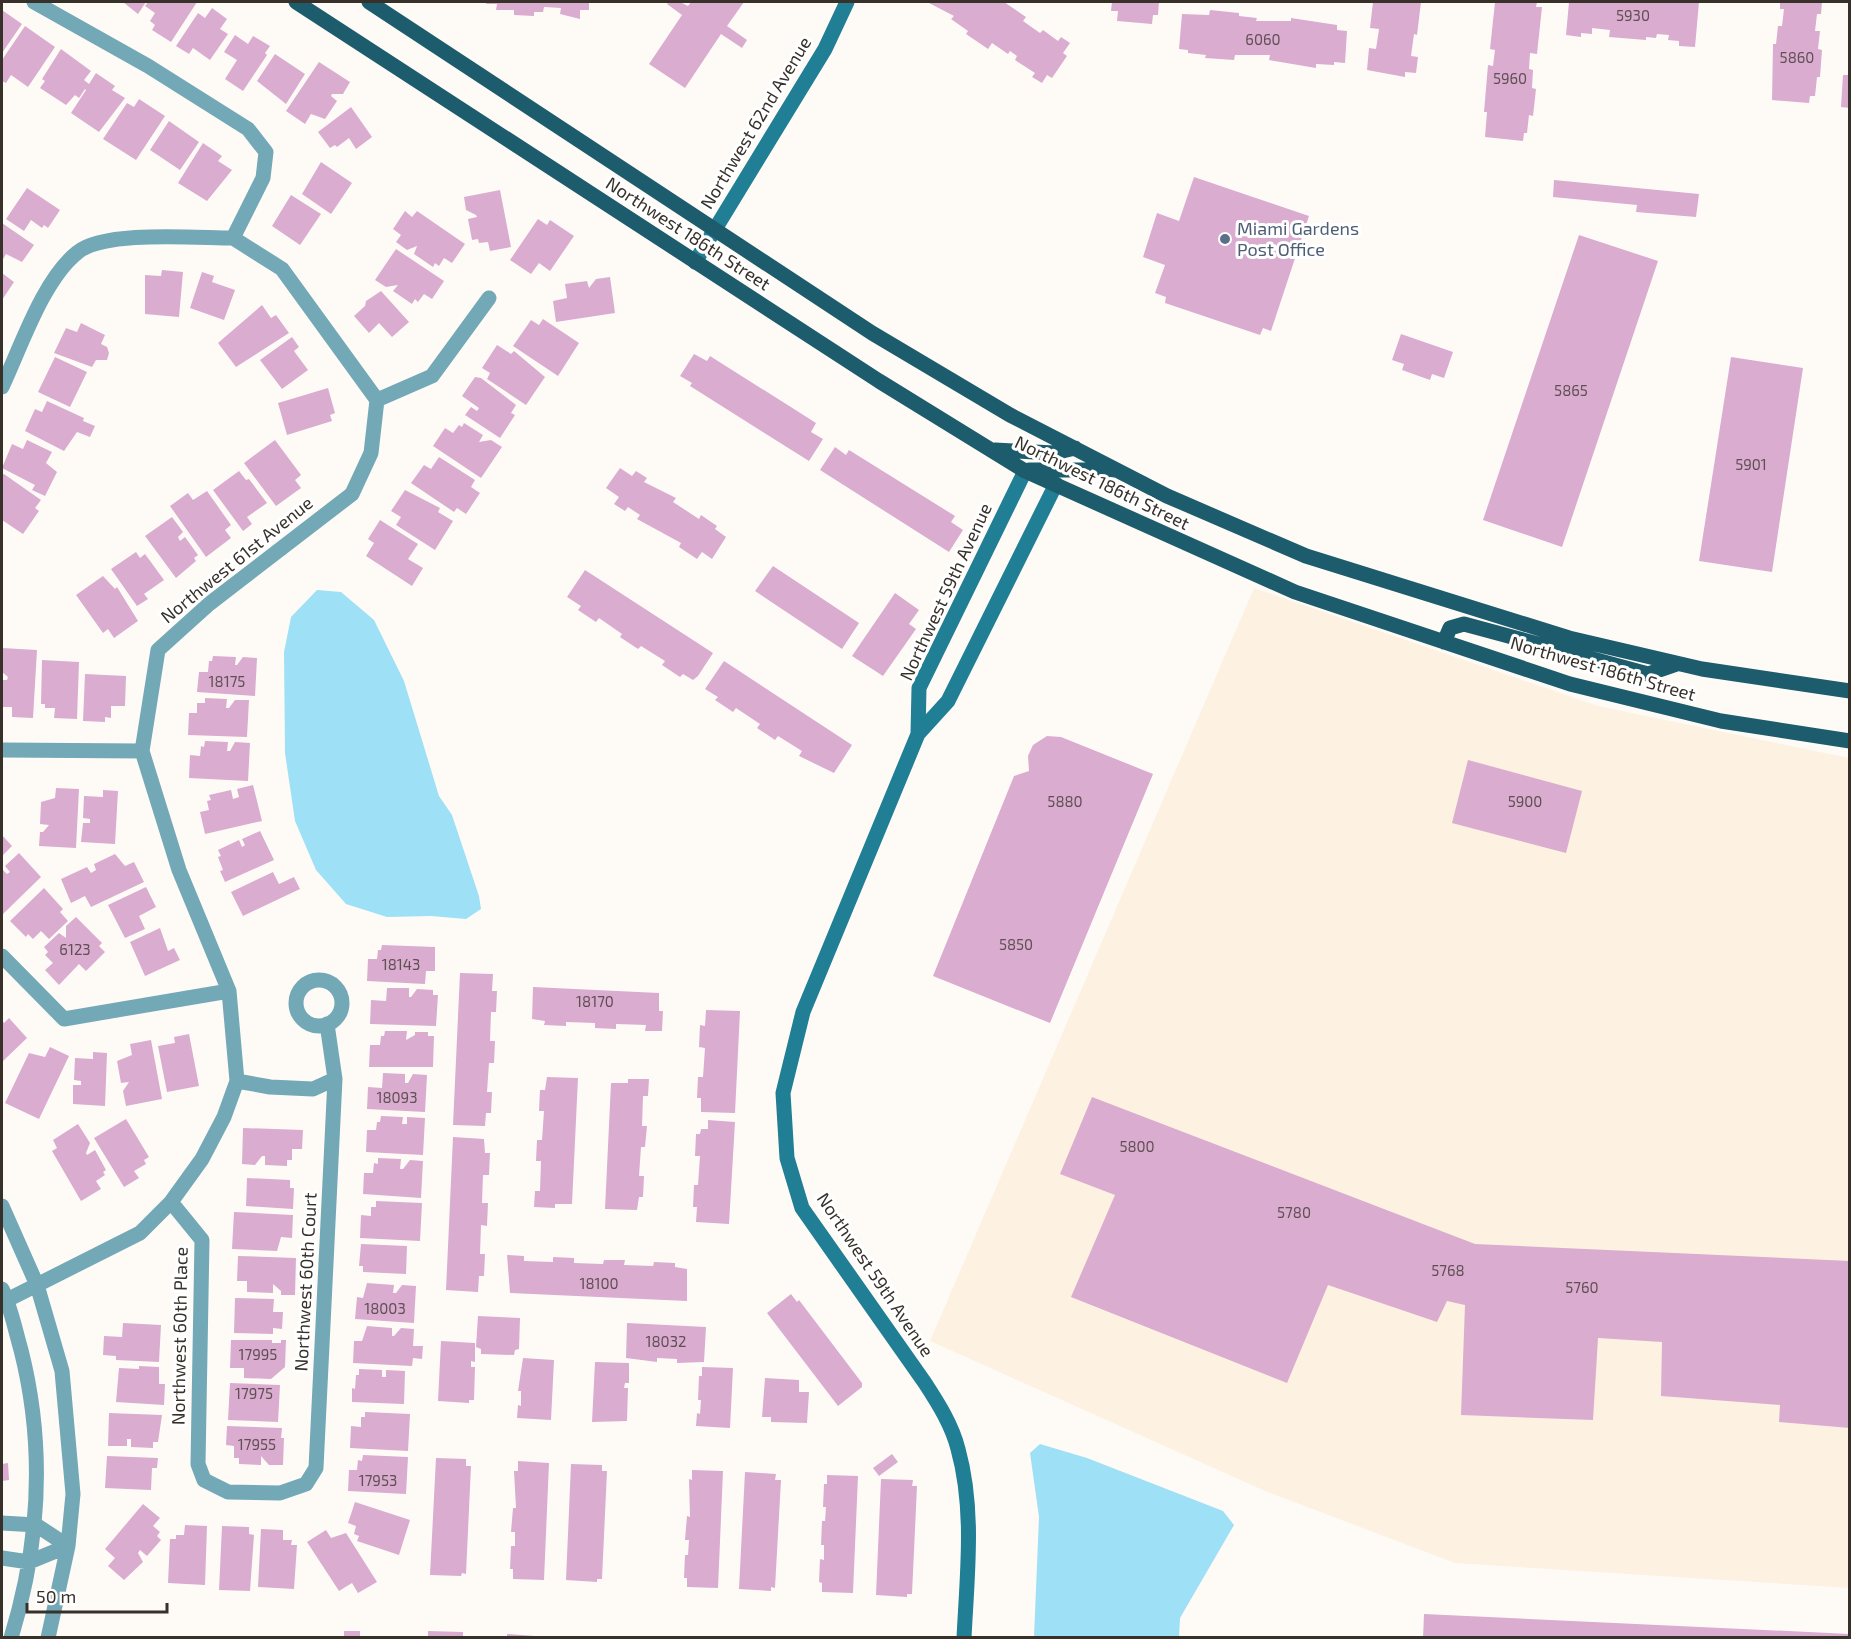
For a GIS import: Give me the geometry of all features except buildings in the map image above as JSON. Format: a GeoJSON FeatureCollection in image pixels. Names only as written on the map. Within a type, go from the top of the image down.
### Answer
{"type":"FeatureCollection","features":[{"type":"Feature","properties":{"kind":"main road","name":"Northwest 186th Street"},"geometry":{"type":"LineString","coordinates":[[296,2],[879,381],[1025,471],[1295,592],[1570,684],[1709,718],[1850,741]]}},
{"type":"Feature","properties":{"kind":"main road","name":"Northwest 186th Street"},"geometry":{"type":"LineString","coordinates":[[369,2],[872,333],[1010,415],[1167,496],[1306,556],[1569,638],[1677,664],[1756,679],[1850,691]]}},
{"type":"Feature","properties":{"kind":"main road"},"geometry":{"type":"LineString","coordinates":[[992,450],[1054,453],[1075,448]]}},
{"type":"Feature","properties":{"kind":"main road"},"geometry":{"type":"LineString","coordinates":[[1025,471],[1116,470]]}},
{"type":"Feature","properties":{"kind":"main road"},"geometry":{"type":"LineString","coordinates":[[1444,642],[1450,628],[1464,624],[1648,674],[1677,664]]}},
{"type":"Feature","properties":{"kind":"street"},"geometry":{"type":"LineString","coordinates":[[34,2],[148,66],[248,129],[266,152],[263,178],[233,238]]}},
{"type":"Feature","properties":{"kind":"street","name":"Northwest 62nd Avenue"},"geometry":{"type":"LineString","coordinates":[[695,262],[825,49],[847,2]]}},
{"type":"Feature","properties":{"kind":"street"},"geometry":{"type":"LineString","coordinates":[[2,387],[54,276],[80,250],[120,238],[233,238],[282,269],[377,400],[432,376],[489,298]]}},
{"type":"Feature","properties":{"kind":"street","name":"Northwest 61st Avenue"},"geometry":{"type":"LineString","coordinates":[[237,1081],[229,991],[179,870],[142,752],[158,650],[209,604],[352,494],[371,453],[377,400]]}},
{"type":"Feature","properties":{"kind":"street","name":"Northwest 59th Avenue"},"geometry":{"type":"LineString","coordinates":[[918,734],[919,688],[1025,471]]}},
{"type":"Feature","properties":{"kind":"street","name":"Northwest 59th Avenue"},"geometry":{"type":"LineString","coordinates":[[964,1638],[969,1504],[958,1447],[943,1411],[925,1383],[802,1208],[787,1158],[783,1093],[803,1012],[918,734],[948,701],[1056,484]]}},
{"type":"Feature","properties":{"kind":"street"},"geometry":{"type":"LineString","coordinates":[[2,750],[142,752]]}},
{"type":"Feature","properties":{"kind":"street"},"geometry":{"type":"LineString","coordinates":[[2,956],[64,1019],[229,991]]}},
{"type":"Feature","properties":{"kind":"street","name":"Northwest 60th Court"},"geometry":{"type":"LineString","coordinates":[[204,1480],[228,1492],[280,1494],[306,1484],[316,1468],[335,1079],[327,1024]]}},
{"type":"Feature","properties":{"kind":"street"},"geometry":{"type":"LineString","coordinates":[[11,1638],[36,1525],[34,1413],[4,1295],[37,1285],[140,1233],[171,1202],[202,1159],[224,1117],[237,1081],[313,1089],[335,1079]]}},
{"type":"Feature","properties":{"kind":"street","name":"Northwest 60th Place"},"geometry":{"type":"LineString","coordinates":[[171,1202],[202,1240],[198,1464],[204,1480]]}},
{"type":"Feature","properties":{"kind":"street"},"geometry":{"type":"LineString","coordinates":[[2,1206],[37,1285],[62,1371],[73,1494],[68,1546],[48,1638]]}},
{"type":"Feature","properties":{"kind":"street"},"geometry":{"type":"LineString","coordinates":[[2,1523],[36,1525],[68,1546]]}},
{"type":"Feature","properties":{"kind":"street"},"geometry":{"type":"LineString","coordinates":[[2,1558],[29,1562],[68,1546]]}},
{"type":"Feature","properties":{"kind":"shaded area"},"geometry":{"type":"Polygon","coordinates":[[[1254,588],[1598,706],[1849,758],[1849,1588],[1455,1563],[1265,1491],[930,1341],[1254,588]]]}},
{"type":"Feature","properties":{"kind":"water"},"geometry":{"type":"Polygon","coordinates":[[[317,590],[341,592],[374,620],[404,681],[439,796],[452,815],[479,896],[481,909],[466,919],[431,916],[387,917],[346,904],[316,870],[295,821],[285,753],[284,652],[291,617],[317,590]]]}},
{"type":"Feature","properties":{"kind":"water"},"geometry":{"type":"Polygon","coordinates":[[[1040,1444],[1087,1458],[1223,1511],[1234,1525],[1180,1618],[1179,1637],[1034,1637],[1039,1517],[1030,1453],[1040,1444]]]}},
{"type":"Feature","properties":{"kind":"place","name":"Miami Gardens Post Office"},"geometry":{"type":"Point","coordinates":[1225,239]}}]}
